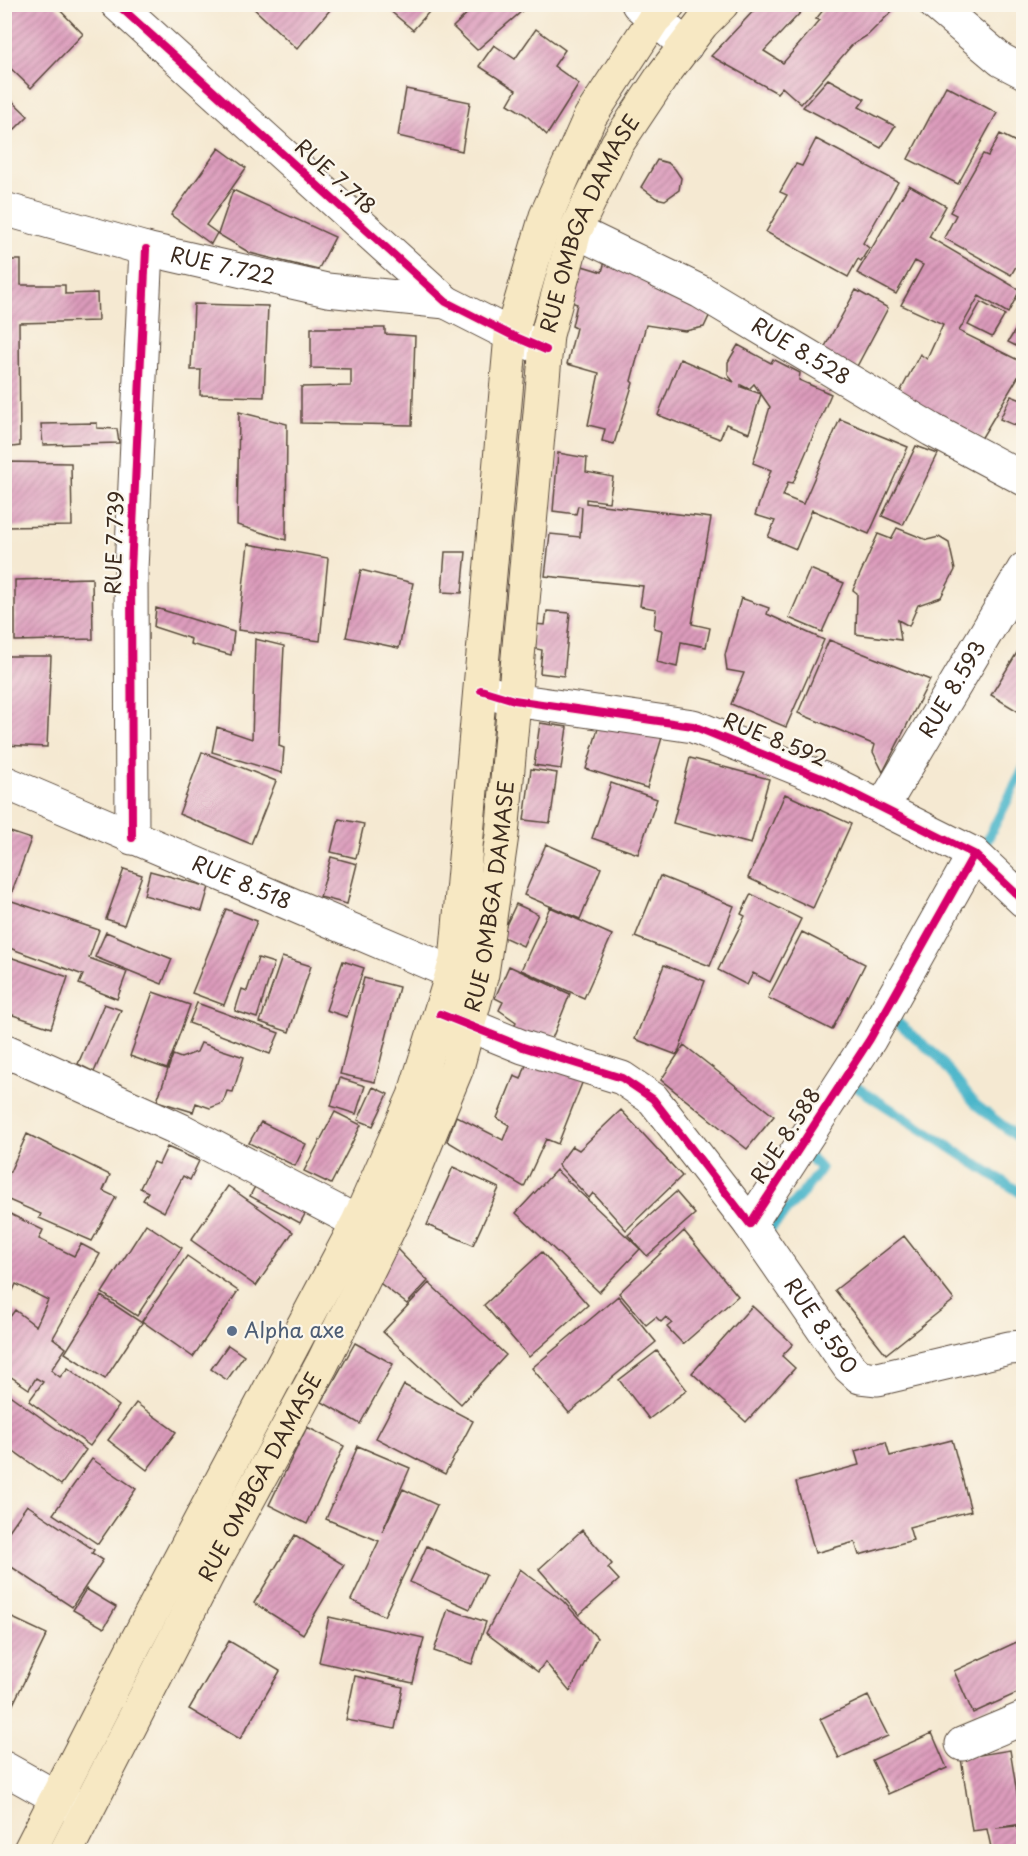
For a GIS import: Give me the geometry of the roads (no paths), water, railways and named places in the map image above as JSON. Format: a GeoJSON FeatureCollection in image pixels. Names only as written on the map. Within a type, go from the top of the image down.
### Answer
{"type":"FeatureCollection","features":[{"type":"Feature","properties":{"kind":"main road","name":"RUE OMBGA DAMASE"},"geometry":{"type":"LineString","coordinates":[[66,1851],[71,1806],[135,1644],[372,1230],[414,1096],[454,1019],[502,835],[547,334],[575,231],[617,144],[663,75],[702,24],[722,4]]}},
{"type":"Feature","properties":{"kind":"main road","name":"RUE OMBGA DAMASE"},"geometry":{"type":"LineString","coordinates":[[467,976],[456,961],[511,335],[546,216],[590,117],[654,9]]}},
{"type":"Feature","properties":{"kind":"main road","name":"RUE OMBGA DAMASE"},"geometry":{"type":"LineString","coordinates":[[29,1851],[71,1806]]}},
{"type":"Feature","properties":{"kind":"street","name":"RUE 7.718"},"geometry":{"type":"LineString","coordinates":[[117,4],[446,302],[546,350]]}},
{"type":"Feature","properties":{"kind":"street"},"geometry":{"type":"LineString","coordinates":[[935,4],[1001,60],[1023,72]]}},
{"type":"Feature","properties":{"kind":"street"},"geometry":{"type":"LineString","coordinates":[[654,9],[686,46]]}},
{"type":"Feature","properties":{"kind":"street","name":"RUE 7.722"},"geometry":{"type":"LineString","coordinates":[[4,209],[146,249],[327,290],[446,302]]}},
{"type":"Feature","properties":{"kind":"street","name":"RUE 8.528"},"geometry":{"type":"LineString","coordinates":[[575,231],[701,292],[932,430],[1023,479]]}},
{"type":"Feature","properties":{"kind":"street","name":"RUE 7.739"},"geometry":{"type":"LineString","coordinates":[[132,838],[131,570],[146,249]]}},
{"type":"Feature","properties":{"kind":"street","name":"RUE 8.593"},"geometry":{"type":"LineString","coordinates":[[882,808],[1023,569]]}},
{"type":"Feature","properties":{"kind":"street","name":"RUE 8.592"},"geometry":{"type":"LineString","coordinates":[[481,690],[514,700],[693,726],[826,780],[974,854],[1023,901]]}},
{"type":"Feature","properties":{"kind":"street","name":"RUE 8.518"},"geometry":{"type":"LineString","coordinates":[[4,783],[467,976]]}},
{"type":"Feature","properties":{"kind":"street","name":"RUE 8.588"},"geometry":{"type":"LineString","coordinates":[[454,1019],[523,1047],[622,1078],[653,1099],[750,1224],[870,1039],[974,854]]}},
{"type":"Feature","properties":{"kind":"street"},"geometry":{"type":"LineString","coordinates":[[4,1050],[181,1130],[372,1230]]}},
{"type":"Feature","properties":{"kind":"street","name":"RUE 8.590"},"geometry":{"type":"LineString","coordinates":[[750,1224],[849,1366],[860,1377],[887,1378],[1008,1348],[1023,1347]]}},
{"type":"Feature","properties":{"kind":"street"},"geometry":{"type":"LineString","coordinates":[[962,1744],[1023,1718]]}},
{"type":"Feature","properties":{"kind":"street"},"geometry":{"type":"LineString","coordinates":[[4,1768],[71,1806]]}},
{"type":"Feature","properties":{"kind":"waterway"},"geometry":{"type":"LineString","coordinates":[[980,854],[1024,768]]}},
{"type":"Feature","properties":{"kind":"waterway"},"geometry":{"type":"LineString","coordinates":[[889,1015],[937,1056],[976,1105],[1024,1142]]}},
{"type":"Feature","properties":{"kind":"waterway"},"geometry":{"type":"LineString","coordinates":[[847,1081],[1024,1195]]}},
{"type":"Feature","properties":{"kind":"waterway"},"geometry":{"type":"LineString","coordinates":[[766,1234],[821,1169],[803,1149]]}},
{"type":"Feature","properties":{"kind":"place","name":"Alpha axe"},"geometry":{"type":"Point","coordinates":[232,1331]}}]}
